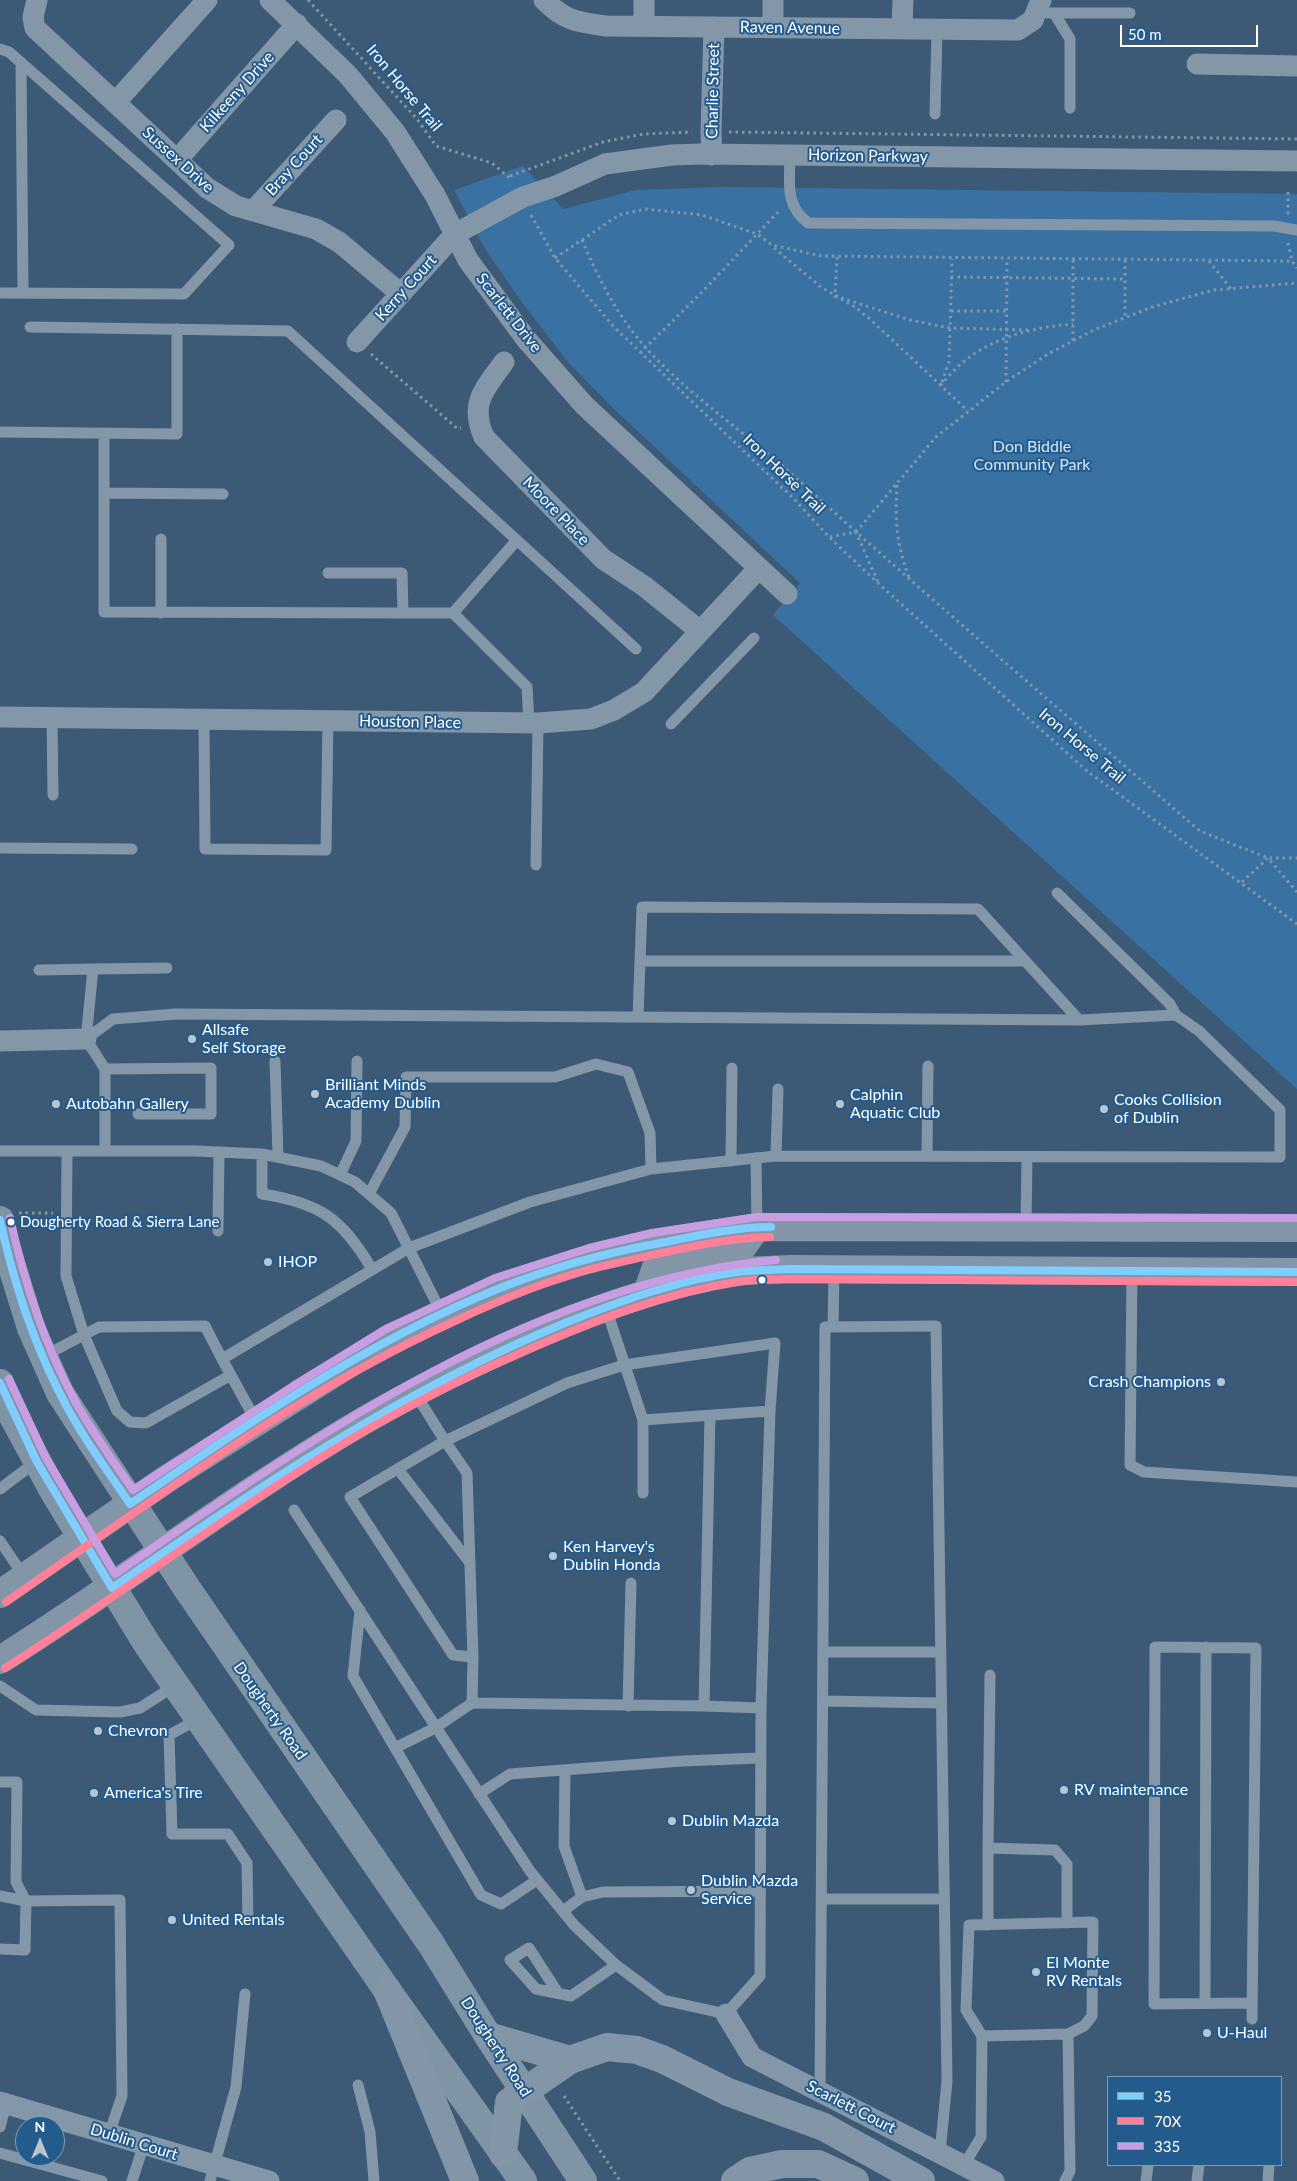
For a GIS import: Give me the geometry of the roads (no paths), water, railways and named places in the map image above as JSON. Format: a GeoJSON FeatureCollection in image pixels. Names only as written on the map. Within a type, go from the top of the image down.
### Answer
{"type":"FeatureCollection","features":[{"type":"Feature","properties":{"kind":"highway"},"geometry":{"type":"LineString","coordinates":[[387,1990],[464,2181]]}},
{"type":"Feature","properties":{"kind":"highway"},"geometry":{"type":"LineString","coordinates":[[488,2036],[570,2060]]}},
{"type":"Feature","properties":{"kind":"highway"},"geometry":{"type":"LineString","coordinates":[[503,2154],[509,2102],[570,2060],[607,2047],[637,2050],[662,2059],[728,2092],[824,2127],[920,2181]]}},
{"type":"Feature","properties":{"kind":"highway"},"geometry":{"type":"LineString","coordinates":[[735,2181],[750,2172],[782,2164],[818,2164],[855,2181]]}},
{"type":"Feature","properties":{"kind":"main road","name":"Dougherty Road"},"geometry":{"type":"LineString","coordinates":[[5,1216],[13,1273],[31,1328],[60,1394],[163,1553],[431,1944],[488,2036],[583,2181]]}},
{"type":"Feature","properties":{"kind":"main road"},"geometry":{"type":"LineString","coordinates":[[646,1293],[656,1267],[741,1249],[757,1226]]}},
{"type":"Feature","properties":{"kind":"main road"},"geometry":{"type":"LineString","coordinates":[[0,1594],[130,1504],[256,1421],[390,1338],[498,1288],[592,1258],[654,1243],[757,1226],[1297,1228]]}},
{"type":"Feature","properties":{"kind":"main road"},"geometry":{"type":"LineString","coordinates":[[0,1660],[362,1422],[456,1370],[557,1326],[646,1293],[737,1272],[834,1269],[1297,1272]]}},
{"type":"Feature","properties":{"kind":"main road"},"geometry":{"type":"LineString","coordinates":[[1,1388],[10,1411],[37,1461],[112,1588],[199,1719],[387,1990],[523,2181]]}},
{"type":"Feature","properties":{"kind":"street"},"geometry":{"type":"LineString","coordinates":[[115,103],[207,0]]}},
{"type":"Feature","properties":{"kind":"street","name":"Scarlett Drive"},"geometry":{"type":"LineString","coordinates":[[270,0],[348,74],[395,132],[435,195],[468,260],[526,339],[584,405],[787,594]]}},
{"type":"Feature","properties":{"kind":"street","name":"Raven Avenue"},"geometry":{"type":"LineString","coordinates":[[544,0],[558,14],[577,22],[606,26],[1018,30],[1034,20],[1044,9]]}},
{"type":"Feature","properties":{"kind":"street"},"geometry":{"type":"LineString","coordinates":[[644,0],[644,26]]}},
{"type":"Feature","properties":{"kind":"street"},"geometry":{"type":"LineString","coordinates":[[773,0],[773,28]]}},
{"type":"Feature","properties":{"kind":"street"},"geometry":{"type":"LineString","coordinates":[[902,29],[903,0]]}},
{"type":"Feature","properties":{"kind":"street","name":"Sussex Drive"},"geometry":{"type":"LineString","coordinates":[[35,9],[35,28],[206,188],[236,206],[316,229],[339,242],[400,294]]}},
{"type":"Feature","properties":{"kind":"street","name":"Kilkeeny Drive"},"geometry":{"type":"LineString","coordinates":[[177,160],[297,24]]}},
{"type":"Feature","properties":{"kind":"street","name":"Charlie Street"},"geometry":{"type":"LineString","coordinates":[[712,154],[714,27]]}},
{"type":"Feature","properties":{"kind":"street"},"geometry":{"type":"LineString","coordinates":[[1197,64],[1297,66]]}},
{"type":"Feature","properties":{"kind":"street","name":"Bray Court"},"geometry":{"type":"LineString","coordinates":[[252,211],[336,120]]}},
{"type":"Feature","properties":{"kind":"street","name":"Horizon Parkway"},"geometry":{"type":"LineString","coordinates":[[455,234],[523,197],[556,186],[605,164],[672,154],[1297,161]]}},
{"type":"Feature","properties":{"kind":"street","name":"Kerry Court"},"geometry":{"type":"LineString","coordinates":[[357,342],[455,234]]}},
{"type":"Feature","properties":{"kind":"street","name":"Moore Place"},"geometry":{"type":"LineString","coordinates":[[504,362],[480,395],[477,408],[479,424],[484,437],[603,559],[644,586],[700,631]]}},
{"type":"Feature","properties":{"kind":"street","name":"Houston Place"},"geometry":{"type":"LineString","coordinates":[[0,717],[533,723],[591,719],[614,710],[644,692],[760,568]]}},
{"type":"Feature","properties":{"kind":"street"},"geometry":{"type":"LineString","coordinates":[[0,1041],[86,1039]]}},
{"type":"Feature","properties":{"kind":"street","name":"Scarlett Court"},"geometry":{"type":"LineString","coordinates":[[726,2014],[752,2057],[994,2181]]}},
{"type":"Feature","properties":{"kind":"street","name":"Dublin Court"},"geometry":{"type":"LineString","coordinates":[[3,2103],[144,2144],[212,2173],[268,2181]]}},
{"type":"Feature","properties":{"kind":"lane"},"geometry":{"type":"LineString","coordinates":[[1044,9],[1130,13]]}},
{"type":"Feature","properties":{"kind":"lane"},"geometry":{"type":"LineString","coordinates":[[1044,9],[1070,39],[1070,108]]}},
{"type":"Feature","properties":{"kind":"lane"},"geometry":{"type":"LineString","coordinates":[[935,114],[937,30]]}},
{"type":"Feature","properties":{"kind":"lane"},"geometry":{"type":"LineString","coordinates":[[0,50],[10,52],[229,246],[184,294],[23,291],[0,293]]}},
{"type":"Feature","properties":{"kind":"lane"},"geometry":{"type":"LineString","coordinates":[[21,62],[23,291]]}},
{"type":"Feature","properties":{"kind":"lane"},"geometry":{"type":"LineString","coordinates":[[790,155],[790,199],[799,216],[808,223],[1274,226],[1297,230]]}},
{"type":"Feature","properties":{"kind":"lane"},"geometry":{"type":"LineString","coordinates":[[30,327],[288,331],[636,649]]}},
{"type":"Feature","properties":{"kind":"lane"},"geometry":{"type":"LineString","coordinates":[[0,432],[177,434],[177,329]]}},
{"type":"Feature","properties":{"kind":"lane"},"geometry":{"type":"LineString","coordinates":[[104,434],[104,612],[453,613],[527,686],[533,723],[536,865]]}},
{"type":"Feature","properties":{"kind":"lane"},"geometry":{"type":"LineString","coordinates":[[104,493],[223,494]]}},
{"type":"Feature","properties":{"kind":"lane"},"geometry":{"type":"LineString","coordinates":[[161,539],[161,613]]}},
{"type":"Feature","properties":{"kind":"lane"},"geometry":{"type":"LineString","coordinates":[[453,613],[517,540]]}},
{"type":"Feature","properties":{"kind":"lane"},"geometry":{"type":"LineString","coordinates":[[328,573],[402,573],[403,613]]}},
{"type":"Feature","properties":{"kind":"lane"},"geometry":{"type":"LineString","coordinates":[[671,724],[754,638]]}},
{"type":"Feature","properties":{"kind":"lane"},"geometry":{"type":"LineString","coordinates":[[52,718],[53,795]]}},
{"type":"Feature","properties":{"kind":"lane"},"geometry":{"type":"LineString","coordinates":[[204,720],[205,849],[326,850],[328,721]]}},
{"type":"Feature","properties":{"kind":"lane"},"geometry":{"type":"LineString","coordinates":[[0,848],[132,850]]}},
{"type":"Feature","properties":{"kind":"lane"},"geometry":{"type":"LineString","coordinates":[[222,1358],[408,1248],[530,1202],[651,1169],[776,1156],[1280,1157],[1280,1110],[1199,1031],[1176,1015],[1170,1004],[1057,893]]}},
{"type":"Feature","properties":{"kind":"lane"},"geometry":{"type":"LineString","coordinates":[[638,1017],[642,907],[978,909],[1079,1020]]}},
{"type":"Feature","properties":{"kind":"lane"},"geometry":{"type":"LineString","coordinates":[[640,961],[1025,961]]}},
{"type":"Feature","properties":{"kind":"lane"},"geometry":{"type":"LineString","coordinates":[[39,970],[167,968]]}},
{"type":"Feature","properties":{"kind":"lane"},"geometry":{"type":"LineString","coordinates":[[93,969],[86,1039],[105,1069],[105,1151]]}},
{"type":"Feature","properties":{"kind":"lane"},"geometry":{"type":"LineString","coordinates":[[86,1039],[113,1019],[176,1014],[1079,1020],[1176,1015]]}},
{"type":"Feature","properties":{"kind":"lane"},"geometry":{"type":"LineString","coordinates":[[340,1175],[356,1141],[357,1060]]}},
{"type":"Feature","properties":{"kind":"lane"},"geometry":{"type":"LineString","coordinates":[[275,1062],[278,1156]]}},
{"type":"Feature","properties":{"kind":"lane"},"geometry":{"type":"LineString","coordinates":[[369,1194],[405,1127],[406,1077],[555,1077],[596,1064],[628,1072],[650,1133],[651,1169]]}},
{"type":"Feature","properties":{"kind":"lane"},"geometry":{"type":"LineString","coordinates":[[927,1156],[928,1066]]}},
{"type":"Feature","properties":{"kind":"lane"},"geometry":{"type":"LineString","coordinates":[[105,1069],[211,1068],[211,1114],[138,1114]]}},
{"type":"Feature","properties":{"kind":"lane"},"geometry":{"type":"LineString","coordinates":[[731,1161],[732,1068]]}},
{"type":"Feature","properties":{"kind":"lane"},"geometry":{"type":"LineString","coordinates":[[776,1156],[778,1089]]}},
{"type":"Feature","properties":{"kind":"lane"},"geometry":{"type":"LineString","coordinates":[[0,1152],[220,1152],[262,1154],[312,1163],[355,1182],[390,1213],[442,1314]]}},
{"type":"Feature","properties":{"kind":"lane"},"geometry":{"type":"LineString","coordinates":[[67,1152],[66,1276],[84,1335],[117,1411],[130,1422],[146,1423],[231,1375]]}},
{"type":"Feature","properties":{"kind":"lane"},"geometry":{"type":"LineString","coordinates":[[218,1231],[220,1152]]}},
{"type":"Feature","properties":{"kind":"lane"},"geometry":{"type":"LineString","coordinates":[[262,1154],[262,1194],[293,1199],[322,1211],[345,1230],[372,1269]]}},
{"type":"Feature","properties":{"kind":"lane"},"geometry":{"type":"LineString","coordinates":[[1026,1227],[1027,1157]]}},
{"type":"Feature","properties":{"kind":"lane"},"geometry":{"type":"LineString","coordinates":[[756,1158],[757,1226]]}},
{"type":"Feature","properties":{"kind":"lane"},"geometry":{"type":"LineString","coordinates":[[833,1327],[834,1269]]}},
{"type":"Feature","properties":{"kind":"lane"},"geometry":{"type":"LineString","coordinates":[[1132,1271],[1130,1465],[1144,1472],[1297,1482]]}},
{"type":"Feature","properties":{"kind":"lane"},"geometry":{"type":"LineString","coordinates":[[606,1308],[643,1420],[643,1493]]}},
{"type":"Feature","properties":{"kind":"lane"},"geometry":{"type":"LineString","coordinates":[[44,1356],[99,1327],[205,1326],[256,1421]]}},
{"type":"Feature","properties":{"kind":"lane"},"geometry":{"type":"LineString","coordinates":[[820,2091],[825,1327],[936,1326],[947,2081],[940,2153]]}},
{"type":"Feature","properties":{"kind":"lane"},"geometry":{"type":"LineString","coordinates":[[294,1510],[435,1728],[537,1880],[574,1925],[616,1965],[663,2000],[726,2014],[760,1976],[761,1708],[770,1411],[775,1343],[624,1365],[567,1383],[444,1441],[350,1497],[453,1655],[473,1657]]}},
{"type":"Feature","properties":{"kind":"lane"},"geometry":{"type":"LineString","coordinates":[[415,1393],[444,1441],[467,1473],[473,1657],[472,1703]]}},
{"type":"Feature","properties":{"kind":"lane"},"geometry":{"type":"LineString","coordinates":[[643,1420],[770,1411]]}},
{"type":"Feature","properties":{"kind":"lane"},"geometry":{"type":"LineString","coordinates":[[704,1706],[710,1415]]}},
{"type":"Feature","properties":{"kind":"lane"},"geometry":{"type":"LineString","coordinates":[[2,1483],[37,1461]]}},
{"type":"Feature","properties":{"kind":"lane"},"geometry":{"type":"LineString","coordinates":[[398,1468],[470,1564]]}},
{"type":"Feature","properties":{"kind":"lane"},"geometry":{"type":"LineString","coordinates":[[1,1546],[25,1578]]}},
{"type":"Feature","properties":{"kind":"lane"},"geometry":{"type":"LineString","coordinates":[[628,1706],[631,1583]]}},
{"type":"Feature","properties":{"kind":"lane"},"geometry":{"type":"LineString","coordinates":[[360,1610],[353,1676],[481,1894],[501,1904],[537,1880]]}},
{"type":"Feature","properties":{"kind":"lane"},"geometry":{"type":"LineString","coordinates":[[1252,2003],[1154,2004],[1155,1647],[1256,1648],[1252,2019]]}},
{"type":"Feature","properties":{"kind":"lane"},"geometry":{"type":"LineString","coordinates":[[1204,2003],[1206,1647]]}},
{"type":"Feature","properties":{"kind":"lane"},"geometry":{"type":"LineString","coordinates":[[824,1652],[941,1652]]}},
{"type":"Feature","properties":{"kind":"lane"},"geometry":{"type":"LineString","coordinates":[[988,1925],[990,1675]]}},
{"type":"Feature","properties":{"kind":"lane"},"geometry":{"type":"LineString","coordinates":[[0,1686],[36,1710],[120,1712],[140,1708],[176,1685]]}},
{"type":"Feature","properties":{"kind":"lane"},"geometry":{"type":"LineString","coordinates":[[823,1701],[942,1703]]}},
{"type":"Feature","properties":{"kind":"lane"},"geometry":{"type":"LineString","coordinates":[[395,1748],[435,1728],[472,1703],[761,1708]]}},
{"type":"Feature","properties":{"kind":"lane"},"geometry":{"type":"LineString","coordinates":[[199,1719],[169,1735],[172,1834],[228,1834],[247,1863],[248,1921]]}},
{"type":"Feature","properties":{"kind":"lane"},"geometry":{"type":"LineString","coordinates":[[479,1794],[510,1774],[682,1761],[761,1758]]}},
{"type":"Feature","properties":{"kind":"lane"},"geometry":{"type":"LineString","coordinates":[[566,1770],[564,1846],[582,1897]]}},
{"type":"Feature","properties":{"kind":"lane"},"geometry":{"type":"LineString","coordinates":[[0,1782],[17,1782],[16,1882],[26,1901],[25,1950],[0,1949]]}},
{"type":"Feature","properties":{"kind":"lane"},"geometry":{"type":"LineString","coordinates":[[988,1848],[1055,1850],[1067,1864],[1066,1923]]}},
{"type":"Feature","properties":{"kind":"lane"},"geometry":{"type":"LineString","coordinates":[[563,1911],[582,1897],[603,1892],[760,1892]]}},
{"type":"Feature","properties":{"kind":"lane"},"geometry":{"type":"LineString","coordinates":[[0,1896],[26,1901],[120,1900],[122,2096],[109,2134]]}},
{"type":"Feature","properties":{"kind":"lane"},"geometry":{"type":"LineString","coordinates":[[822,1900],[944,1899]]}},
{"type":"Feature","properties":{"kind":"lane"},"geometry":{"type":"LineString","coordinates":[[964,2165],[981,2138],[982,2036],[966,2010],[969,1926],[1093,1922],[1092,2016],[1084,2026],[1068,2034],[982,2036]]}},
{"type":"Feature","properties":{"kind":"lane"},"geometry":{"type":"LineString","coordinates":[[558,1993],[571,1996],[616,1965]]}},
{"type":"Feature","properties":{"kind":"lane"},"geometry":{"type":"LineString","coordinates":[[212,2173],[236,2087],[246,1994]]}},
{"type":"Feature","properties":{"kind":"lane"},"geometry":{"type":"LineString","coordinates":[[1065,2181],[1070,2172],[1068,2034]]}},
{"type":"Feature","properties":{"kind":"lane"},"geometry":{"type":"LineString","coordinates":[[358,2085],[370,2132],[374,2181]]}},
{"type":"Feature","properties":{"kind":"lane"},"geometry":{"type":"LineString","coordinates":[[0,2127],[3,2103]]}},
{"type":"Feature","properties":{"kind":"lane"},"geometry":{"type":"LineString","coordinates":[[132,2181],[144,2144]]}},
{"type":"Feature","properties":{"kind":"lane"},"geometry":{"type":"LineString","coordinates":[[0,2153],[102,2181]]}},
{"type":"Feature","properties":{"kind":"lane"},"geometry":{"type":"LineString","coordinates":[[1146,2181],[1148,2166]]}},
{"type":"Feature","properties":{"kind":"lane"},"geometry":{"type":"LineString","coordinates":[[1197,2181],[1199,2166]]}},
{"type":"Feature","properties":{"kind":"lane"},"geometry":{"type":"LineString","coordinates":[[1268,2181],[1269,2166]]}},
{"type":"Feature","properties":{"kind":"place","name":"Allsafe Self Storage"},"geometry":{"type":"Point","coordinates":[192,1039]}},
{"type":"Feature","properties":{"kind":"place","name":"Brilliant Minds Academy Dublin"},"geometry":{"type":"Point","coordinates":[315,1094]}},
{"type":"Feature","properties":{"kind":"place","name":"Autobahn Gallery"},"geometry":{"type":"Point","coordinates":[56,1104]}},
{"type":"Feature","properties":{"kind":"place","name":"Calphin Aquatic Club"},"geometry":{"type":"Point","coordinates":[840,1104]}},
{"type":"Feature","properties":{"kind":"place","name":"Cooks Collision of Dublin"},"geometry":{"type":"Point","coordinates":[1104,1109]}},
{"type":"Feature","properties":{"kind":"place","name":"Dougherty Road & Sierra Lane"},"geometry":{"type":"Point","coordinates":[11,1222]}},
{"type":"Feature","properties":{"kind":"place","name":"IHOP"},"geometry":{"type":"Point","coordinates":[268,1262]}},
{"type":"Feature","properties":{"kind":"place","name":"Crash Champions"},"geometry":{"type":"Point","coordinates":[1221,1382]}},
{"type":"Feature","properties":{"kind":"place","name":"Ken Harvey's Dublin Honda"},"geometry":{"type":"Point","coordinates":[553,1556]}},
{"type":"Feature","properties":{"kind":"place","name":"Chevron"},"geometry":{"type":"Point","coordinates":[98,1731]}},
{"type":"Feature","properties":{"kind":"place","name":"RV maintenance"},"geometry":{"type":"Point","coordinates":[1064,1790]}},
{"type":"Feature","properties":{"kind":"place","name":"America's Tire"},"geometry":{"type":"Point","coordinates":[94,1793]}},
{"type":"Feature","properties":{"kind":"place","name":"Dublin Mazda"},"geometry":{"type":"Point","coordinates":[672,1821]}},
{"type":"Feature","properties":{"kind":"place","name":"Dublin Mazda Service"},"geometry":{"type":"Point","coordinates":[691,1890]}},
{"type":"Feature","properties":{"kind":"place","name":"United Rentals"},"geometry":{"type":"Point","coordinates":[172,1920]}},
{"type":"Feature","properties":{"kind":"place","name":"El Monte RV Rentals"},"geometry":{"type":"Point","coordinates":[1036,1972]}},
{"type":"Feature","properties":{"kind":"place","name":"U-Haul"},"geometry":{"type":"Point","coordinates":[1207,2033]}},
{"type":"Feature","properties":{"kind":"park label","name":"Don Biddle Community Park"},"geometry":{"type":"Point","coordinates":[1032,456]}}]}
